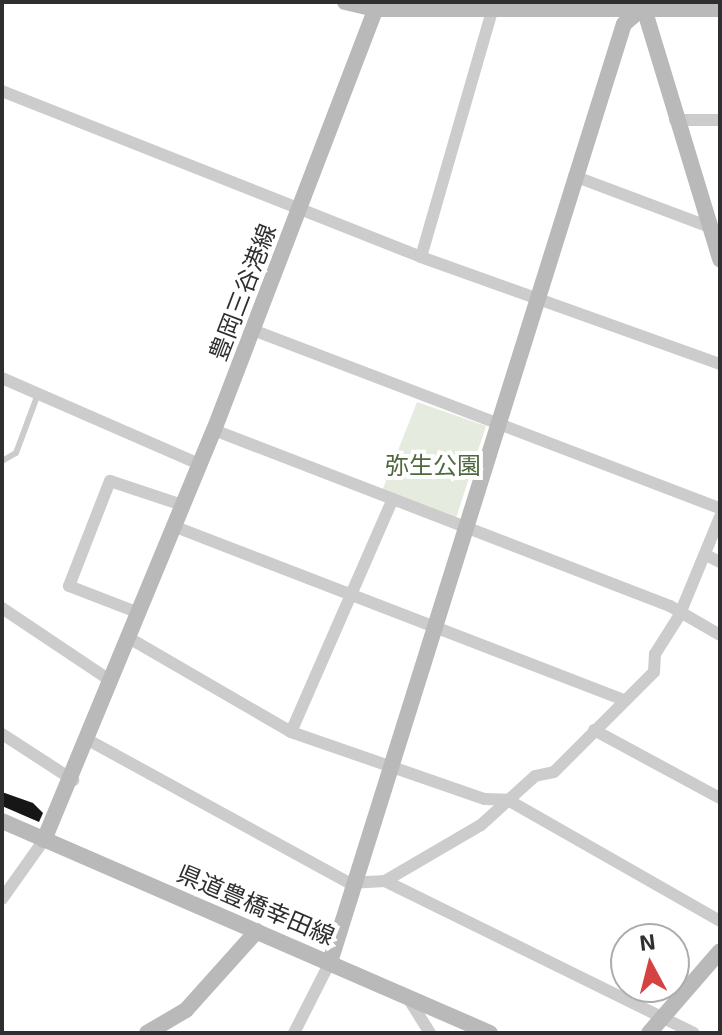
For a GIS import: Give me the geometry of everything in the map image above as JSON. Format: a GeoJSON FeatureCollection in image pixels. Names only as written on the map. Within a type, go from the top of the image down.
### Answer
{"type":"FeatureCollection","features":[{"type":"Feature","properties":{"kind":"street"},"geometry":{"type":"LineString","coordinates":[[345,2],[492,11],[642,5],[720,9]]}},
{"type":"Feature","properties":{"kind":"street"},"geometry":{"type":"LineString","coordinates":[[642,5],[675,120],[715,229],[720,259]]}},
{"type":"Feature","properties":{"kind":"street"},"geometry":{"type":"LineString","coordinates":[[294,1033],[330,962],[349,883],[574,176],[624,24],[642,5]]}},
{"type":"Feature","properties":{"kind":"street","name":"豊岡三谷港線"},"geometry":{"type":"LineString","coordinates":[[44,840],[90,741],[378,6]]}},
{"type":"Feature","properties":{"kind":"street"},"geometry":{"type":"LineString","coordinates":[[421,257],[492,11]]}},
{"type":"Feature","properties":{"kind":"street"},"geometry":{"type":"LineString","coordinates":[[2,91],[301,206],[421,257],[720,364]]}},
{"type":"Feature","properties":{"kind":"street"},"geometry":{"type":"LineString","coordinates":[[675,120],[720,120]]}},
{"type":"Feature","properties":{"kind":"street"},"geometry":{"type":"LineString","coordinates":[[574,176],[715,229]]}},
{"type":"Feature","properties":{"kind":"street"},"geometry":{"type":"LineString","coordinates":[[253,330],[720,508]]}},
{"type":"Feature","properties":{"kind":"street"},"geometry":{"type":"LineString","coordinates":[[2,378],[199,464]]}},
{"type":"Feature","properties":{"kind":"street"},"geometry":{"type":"LineString","coordinates":[[214,430],[670,606],[679,616],[720,635]]}},
{"type":"Feature","properties":{"kind":"street"},"geometry":{"type":"LineString","coordinates":[[139,613],[69,586],[110,481],[182,505]]}},
{"type":"Feature","properties":{"kind":"street"},"geometry":{"type":"LineString","coordinates":[[291,732],[355,594],[392,501]]}},
{"type":"Feature","properties":{"kind":"street"},"geometry":{"type":"LineString","coordinates":[[90,741],[349,883],[385,881],[448,847],[508,800],[574,757],[594,730],[654,672],[655,654],[679,616],[720,517]]}},
{"type":"Feature","properties":{"kind":"street"},"geometry":{"type":"LineString","coordinates":[[173,526],[625,700]]}},
{"type":"Feature","properties":{"kind":"street"},"geometry":{"type":"LineString","coordinates":[[706,555],[720,562]]}},
{"type":"Feature","properties":{"kind":"street"},"geometry":{"type":"LineString","coordinates":[[2,608],[111,681]]}},
{"type":"Feature","properties":{"kind":"street"},"geometry":{"type":"LineString","coordinates":[[129,638],[291,732],[485,799],[508,800],[720,921]]}},
{"type":"Feature","properties":{"kind":"street"},"geometry":{"type":"LineString","coordinates":[[594,730],[720,798]]}},
{"type":"Feature","properties":{"kind":"street"},"geometry":{"type":"LineString","coordinates":[[2,734],[73,780]]}},
{"type":"Feature","properties":{"kind":"street","name":"県道豊橋幸田線"},"geometry":{"type":"LineString","coordinates":[[2,821],[490,1033]]}},
{"type":"Feature","properties":{"kind":"street"},"geometry":{"type":"LineString","coordinates":[[2,899],[44,840]]}},
{"type":"Feature","properties":{"kind":"street"},"geometry":{"type":"LineString","coordinates":[[385,881],[665,1015],[694,1033]]}},
{"type":"Feature","properties":{"kind":"street"},"geometry":{"type":"LineString","coordinates":[[168,1033],[216,995],[257,931]]}},
{"type":"Feature","properties":{"kind":"street"},"geometry":{"type":"LineString","coordinates":[[649,1033],[720,951]]}},
{"type":"Feature","properties":{"kind":"street"},"geometry":{"type":"LineString","coordinates":[[147,1033],[186,1010],[243,954]]}},
{"type":"Feature","properties":{"kind":"street"},"geometry":{"type":"LineString","coordinates":[[408,998],[430,1033]]}},
{"type":"Feature","properties":{"kind":"lane"},"geometry":{"type":"LineString","coordinates":[[2,461],[16,453],[38,394]]}},
{"type":"Feature","properties":{"kind":"green space","name":"弥生公園"},"geometry":{"type":"Polygon","coordinates":[[[417,402],[486,426],[456,518],[382,491],[417,402]]]}},
{"type":"Feature","properties":{"kind":"building"},"geometry":{"type":"Polygon","coordinates":[[[2,792],[33,803],[43,813],[39,822],[2,806],[2,792]]]}}]}
